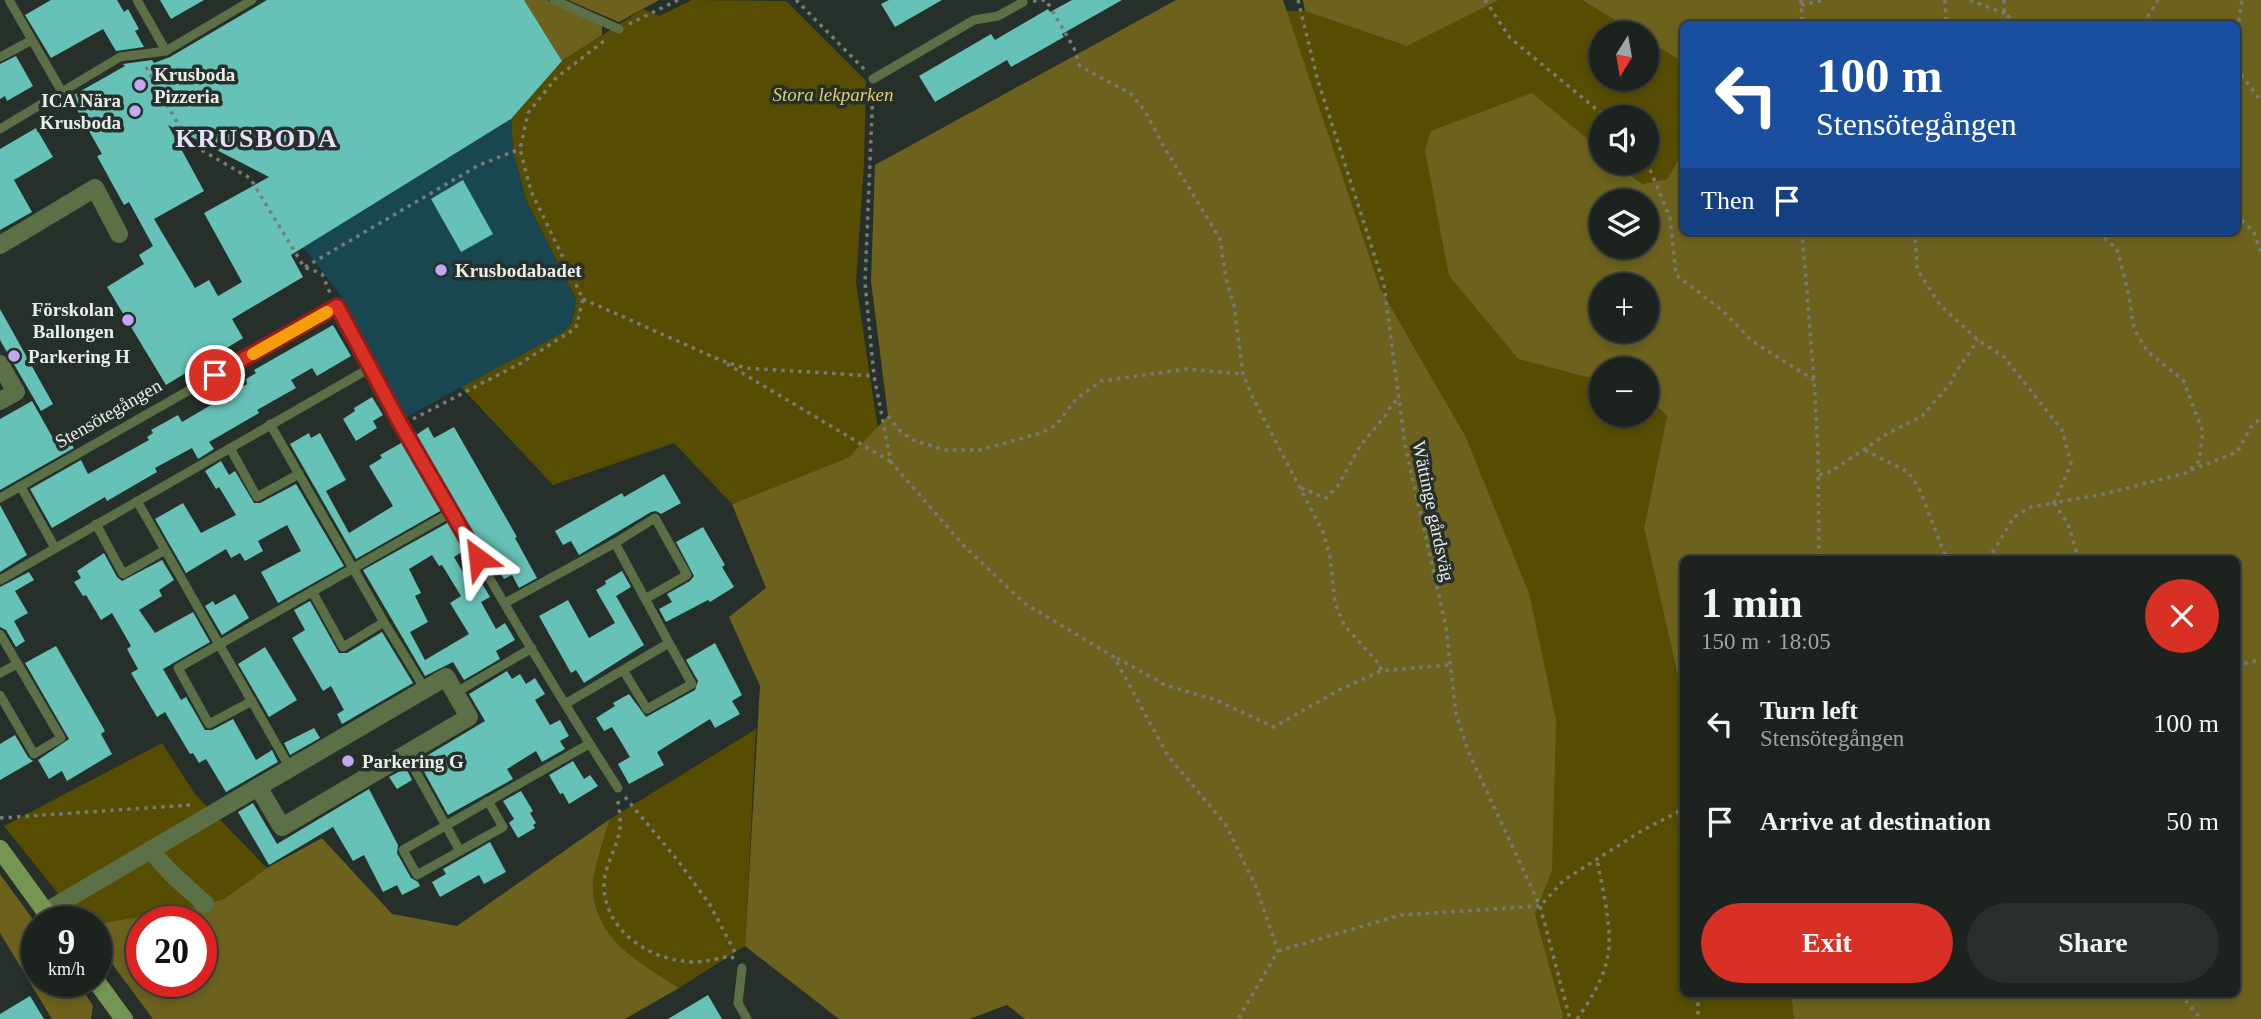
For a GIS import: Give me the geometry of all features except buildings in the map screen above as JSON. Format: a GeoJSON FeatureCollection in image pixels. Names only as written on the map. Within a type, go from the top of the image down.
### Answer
{"type":"FeatureCollection","features":[{"type":"Feature","properties":{"kind":"street"},"geometry":{"type":"LineString","coordinates":[[0,244],[95,188],[119,234]]}},
{"type":"Feature","properties":{"kind":"street"},"geometry":{"type":"LineString","coordinates":[[0,364],[16,392],[0,401]]}},
{"type":"Feature","properties":{"kind":"street"},"geometry":{"type":"LineString","coordinates":[[66,906],[150,850],[446,677],[469,717],[282,827],[258,787]]}},
{"type":"Feature","properties":{"kind":"street"},"geometry":{"type":"LineString","coordinates":[[0,849],[41,906]]}},
{"type":"Feature","properties":{"kind":"street"},"geometry":{"type":"LineString","coordinates":[[150,850],[205,904]]}},
{"type":"Feature","properties":{"kind":"street"},"geometry":{"type":"LineString","coordinates":[[108,997],[124,1019]]}},
{"type":"Feature","properties":{"kind":"lane"},"geometry":{"type":"LineString","coordinates":[[0,6],[9,0],[62,92]]}},
{"type":"Feature","properties":{"kind":"lane"},"geometry":{"type":"LineString","coordinates":[[137,0],[166,51]]}},
{"type":"Feature","properties":{"kind":"lane"},"geometry":{"type":"LineString","coordinates":[[0,129],[120,57],[166,51],[252,0]]}},
{"type":"Feature","properties":{"kind":"lane"},"geometry":{"type":"LineString","coordinates":[[554,0],[619,29]]}},
{"type":"Feature","properties":{"kind":"lane"},"geometry":{"type":"LineString","coordinates":[[873,79],[974,20],[998,16],[1023,1]]}},
{"type":"Feature","properties":{"kind":"lane"},"geometry":{"type":"LineString","coordinates":[[0,57],[32,40]]}},
{"type":"Feature","properties":{"kind":"lane"},"geometry":{"type":"LineString","coordinates":[[337,306],[401,425],[565,704],[618,788]]}},
{"type":"Feature","properties":{"kind":"lane","name":"Stensötegången"},"geometry":{"type":"LineString","coordinates":[[0,498],[337,306]]}},
{"type":"Feature","properties":{"kind":"lane"},"geometry":{"type":"LineString","coordinates":[[0,580],[370,368]]}},
{"type":"Feature","properties":{"kind":"lane"},"geometry":{"type":"LineString","coordinates":[[270,424],[425,689]]}},
{"type":"Feature","properties":{"kind":"lane"},"geometry":{"type":"LineString","coordinates":[[229,448],[257,497],[299,474]]}},
{"type":"Feature","properties":{"kind":"lane"},"geometry":{"type":"LineString","coordinates":[[21,486],[55,548]]}},
{"type":"Feature","properties":{"kind":"lane"},"geometry":{"type":"LineString","coordinates":[[137,501],[290,768]]}},
{"type":"Feature","properties":{"kind":"lane"},"geometry":{"type":"LineString","coordinates":[[252,701],[209,724],[178,668],[452,512]]}},
{"type":"Feature","properties":{"kind":"lane"},"geometry":{"type":"LineString","coordinates":[[505,603],[655,519],[687,575],[645,600]]}},
{"type":"Feature","properties":{"kind":"lane"},"geometry":{"type":"LineString","coordinates":[[96,524],[123,574],[165,550]]}},
{"type":"Feature","properties":{"kind":"lane"},"geometry":{"type":"LineString","coordinates":[[615,543],[692,684],[647,709],[623,670]]}},
{"type":"Feature","properties":{"kind":"lane"},"geometry":{"type":"LineString","coordinates":[[312,591],[343,647],[384,622]]}},
{"type":"Feature","properties":{"kind":"lane"},"geometry":{"type":"LineString","coordinates":[[0,634],[61,738],[34,754],[0,695]]}},
{"type":"Feature","properties":{"kind":"lane"},"geometry":{"type":"LineString","coordinates":[[565,704],[669,643]]}},
{"type":"Feature","properties":{"kind":"lane"},"geometry":{"type":"LineString","coordinates":[[455,693],[532,648]]}},
{"type":"Feature","properties":{"kind":"lane"},"geometry":{"type":"LineString","coordinates":[[0,673],[17,664]]}},
{"type":"Feature","properties":{"kind":"lane"},"geometry":{"type":"LineString","coordinates":[[488,801],[503,827],[417,875],[403,850],[488,801],[589,744]]}},
{"type":"Feature","properties":{"kind":"lane"},"geometry":{"type":"LineString","coordinates":[[406,754],[460,851]]}},
{"type":"Feature","properties":{"kind":"lane"},"geometry":{"type":"LineString","coordinates":[[743,968],[738,1003],[747,1019]]}},
{"type":"Feature","properties":{"kind":"path"},"geometry":{"type":"LineString","coordinates":[[401,425],[521,363],[576,328],[583,299],[531,191],[520,149],[527,113],[556,78],[619,29],[678,0]]}},
{"type":"Feature","properties":{"kind":"path"},"geometry":{"type":"LineString","coordinates":[[796,0],[873,79],[865,283],[874,376],[891,462]]}},
{"type":"Feature","properties":{"kind":"path"},"geometry":{"type":"LineString","coordinates":[[1023,1],[1046,0],[1074,48],[1080,66],[1131,94],[1145,111],[1220,239],[1226,278],[1234,305],[1244,374],[1253,398],[1323,532],[1330,557],[1335,603],[1344,625],[1380,665],[1381,671]]}},
{"type":"Feature","properties":{"kind":"path","name":"Wättinge gårdsväg"},"geometry":{"type":"LineString","coordinates":[[1298,0],[1318,81],[1384,285],[1405,445],[1446,627],[1456,714],[1469,753],[1540,906],[1570,1019]]}},
{"type":"Feature","properties":{"kind":"path"},"geometry":{"type":"LineString","coordinates":[[1485,0],[1510,38],[1591,105]]}},
{"type":"Feature","properties":{"kind":"path"},"geometry":{"type":"LineString","coordinates":[[1801,2],[1812,0]]}},
{"type":"Feature","properties":{"kind":"path"},"geometry":{"type":"LineString","coordinates":[[1801,2],[1825,0]]}},
{"type":"Feature","properties":{"kind":"path"},"geometry":{"type":"LineString","coordinates":[[1945,0],[1947,21]]}},
{"type":"Feature","properties":{"kind":"path"},"geometry":{"type":"LineString","coordinates":[[1970,0],[2004,13],[2014,21]]}},
{"type":"Feature","properties":{"kind":"path"},"geometry":{"type":"LineString","coordinates":[[2004,0],[2005,21]]}},
{"type":"Feature","properties":{"kind":"path"},"geometry":{"type":"LineString","coordinates":[[2145,21],[2158,0]]}},
{"type":"Feature","properties":{"kind":"path"},"geometry":{"type":"LineString","coordinates":[[2239,21],[2242,0]]}},
{"type":"Feature","properties":{"kind":"path"},"geometry":{"type":"LineString","coordinates":[[1801,2],[1802,21]]}},
{"type":"Feature","properties":{"kind":"path"},"geometry":{"type":"LineString","coordinates":[[139,53],[189,143],[250,178],[304,267],[322,274],[337,306]]}},
{"type":"Feature","properties":{"kind":"path"},"geometry":{"type":"LineString","coordinates":[[2240,73],[2261,101]]}},
{"type":"Feature","properties":{"kind":"path"},"geometry":{"type":"LineString","coordinates":[[304,267],[479,165],[520,149]]}},
{"type":"Feature","properties":{"kind":"path"},"geometry":{"type":"LineString","coordinates":[[1652,175],[1670,218],[1676,275],[1723,311],[1752,341],[1814,380]]}},
{"type":"Feature","properties":{"kind":"path"},"geometry":{"type":"LineString","coordinates":[[2240,218],[2254,232],[2261,253]]}},
{"type":"Feature","properties":{"kind":"path"},"geometry":{"type":"LineString","coordinates":[[1802,235],[1814,380],[1819,556]]}},
{"type":"Feature","properties":{"kind":"path"},"geometry":{"type":"LineString","coordinates":[[1915,235],[1917,269],[1940,305],[1978,340],[2004,358],[2062,430],[2071,464],[2054,503]]}},
{"type":"Feature","properties":{"kind":"path"},"geometry":{"type":"LineString","coordinates":[[2101,235],[2117,249],[2134,329],[2148,352],[2183,380],[2203,432],[2199,461],[2186,473]]}},
{"type":"Feature","properties":{"kind":"path"},"geometry":{"type":"LineString","coordinates":[[583,299],[720,360],[745,368],[874,376]]}},
{"type":"Feature","properties":{"kind":"path"},"geometry":{"type":"LineString","coordinates":[[1818,475],[1832,471],[1885,436],[1922,416],[1950,384],[1978,340]]}},
{"type":"Feature","properties":{"kind":"path"},"geometry":{"type":"LineString","coordinates":[[720,360],[891,462],[964,546],[1024,603],[1165,685],[1216,700],[1274,727],[1341,689],[1381,671],[1450,665]]}},
{"type":"Feature","properties":{"kind":"path"},"geometry":{"type":"LineString","coordinates":[[888,416],[900,431],[913,440],[945,450],[981,450],[1041,433],[1056,425],[1076,399],[1101,381],[1187,369],[1244,374]]}},
{"type":"Feature","properties":{"kind":"path"},"geometry":{"type":"LineString","coordinates":[[1301,488],[1326,498],[1338,486],[1360,446],[1392,404],[1399,399]]}},
{"type":"Feature","properties":{"kind":"path"},"geometry":{"type":"LineString","coordinates":[[1990,556],[2014,517],[2031,507],[2104,494],[2186,473],[2209,461],[2237,452],[2251,427],[2261,418]]}},
{"type":"Feature","properties":{"kind":"path"},"geometry":{"type":"LineString","coordinates":[[1865,450],[1908,472],[1919,488],[1945,556]]}},
{"type":"Feature","properties":{"kind":"path"},"geometry":{"type":"LineString","coordinates":[[2054,503],[2068,524],[2078,556]]}},
{"type":"Feature","properties":{"kind":"path"},"geometry":{"type":"LineString","coordinates":[[1114,657],[1168,756],[1226,825],[1256,887],[1278,951]]}},
{"type":"Feature","properties":{"kind":"path"},"geometry":{"type":"LineString","coordinates":[[2240,664],[2261,660]]}},
{"type":"Feature","properties":{"kind":"path"},"geometry":{"type":"LineString","coordinates":[[618,788],[679,862],[710,905],[743,968]]}},
{"type":"Feature","properties":{"kind":"path"},"geometry":{"type":"LineString","coordinates":[[618,788],[620,828],[604,884],[614,923],[638,945],[662,957],[695,962],[731,956],[743,968]]}},
{"type":"Feature","properties":{"kind":"path"},"geometry":{"type":"LineString","coordinates":[[0,818],[191,805]]}},
{"type":"Feature","properties":{"kind":"path"},"geometry":{"type":"LineString","coordinates":[[1238,1019],[1278,951],[1401,915],[1540,906],[1564,880],[1643,830],[1680,811]]}},
{"type":"Feature","properties":{"kind":"path"},"geometry":{"type":"LineString","coordinates":[[1577,1019],[1593,996],[1609,947],[1597,859]]}},
{"type":"Feature","properties":{"kind":"path"},"geometry":{"type":"LineString","coordinates":[[1698,997],[1698,1019]]}},
{"type":"Feature","properties":{"kind":"path"},"geometry":{"type":"LineString","coordinates":[[2183,997],[2201,1019]]}},
{"type":"Feature","properties":{"kind":"green space","name":"Stora lekparken"},"geometry":{"type":"Polygon","coordinates":[[[692,0],[786,1],[866,81],[864,164],[856,283],[878,429],[849,457],[732,504],[674,443],[553,485],[461,387],[563,332],[575,309],[576,299],[526,200],[513,151],[511,119],[562,61],[643,9],[659,16],[692,0]]]}},
{"type":"Feature","properties":{"kind":"green space"},"geometry":{"type":"Polygon","coordinates":[[[1499,0],[1582,0],[1616,21],[1589,21],[1589,91],[1659,91],[1659,47],[1680,60],[1680,157],[1667,179],[1642,184],[1631,175],[1659,175],[1659,105],[1589,105],[1589,140],[1532,94],[1449,276],[1518,359],[1589,378],[1589,427],[1659,427],[1659,408],[1667,416],[1644,528],[1680,685],[1680,997],[1791,997],[1794,1019],[1564,1019],[1535,914],[1552,871],[1529,593],[1466,437],[1380,288],[1286,11],[1305,11],[1407,45],[1499,0]]]}},
{"type":"Feature","properties":{"kind":"green space"},"geometry":{"type":"Polygon","coordinates":[[[756,729],[745,946],[679,988],[635,959],[611,936],[602,923],[593,889],[602,844],[610,819],[756,729]]]}},
{"type":"Feature","properties":{"kind":"green space"},"geometry":{"type":"Polygon","coordinates":[[[162,743],[195,794],[267,868],[224,899],[199,906],[126,906],[126,919],[112,921],[112,906],[68,906],[4,826],[162,743]]]}},
{"type":"Feature","properties":{"kind":"shaded area"},"geometry":{"type":"Polygon","coordinates":[[[524,0],[547,0],[602,23],[602,35],[562,61],[524,0]]]}},
{"type":"Feature","properties":{"kind":"shaded area"},"geometry":{"type":"Polygon","coordinates":[[[568,0],[659,0],[619,22],[568,0]]]}},
{"type":"Feature","properties":{"kind":"shaded area"},"geometry":{"type":"Polygon","coordinates":[[[1176,0],[1283,0],[1380,288],[1466,437],[1529,593],[1556,720],[1552,871],[1535,914],[1564,1019],[1025,1019],[1007,1005],[969,1019],[839,1019],[745,946],[760,686],[729,617],[766,588],[732,504],[849,457],[888,416],[871,281],[875,165],[1176,0]]]}},
{"type":"Feature","properties":{"kind":"shaded area"},"geometry":{"type":"Polygon","coordinates":[[[1303,0],[1499,0],[1407,46],[1305,11],[1303,0]]]}},
{"type":"Feature","properties":{"kind":"shaded area"},"geometry":{"type":"Polygon","coordinates":[[[1582,0],[2261,0],[2261,1019],[1794,1019],[1791,997],[2240,997],[2240,556],[1680,556],[1680,685],[1644,528],[1667,416],[1659,408],[1659,357],[1589,357],[1589,378],[1518,359],[1449,276],[1425,150],[1431,131],[1532,93],[1589,140],[1589,175],[1631,175],[1642,184],[1667,179],[1680,157],[1680,235],[2240,235],[2240,21],[1680,21],[1680,60],[1659,47],[1659,21],[1616,21],[1582,0]]]}},
{"type":"Feature","properties":{"kind":"shaded area"},"geometry":{"type":"Polygon","coordinates":[[[610,819],[593,882],[596,907],[602,923],[622,948],[635,959],[679,988],[625,1019],[153,1019],[137,997],[217,997],[217,906],[199,906],[224,899],[267,868],[322,838],[392,914],[457,926],[610,819]]]}},
{"type":"Feature","properties":{"kind":"shaded area"},"geometry":{"type":"Polygon","coordinates":[[[0,874],[23,906],[21,906],[21,968],[0,933],[0,874]]]}},
{"type":"Feature","properties":{"kind":"shaded area"},"geometry":{"type":"Polygon","coordinates":[[[126,919],[126,983],[112,964],[112,921],[126,919]]]}},
{"type":"Feature","properties":{"kind":"shaded area"},"geometry":{"type":"Polygon","coordinates":[[[39,997],[87,997],[93,1006],[91,1019],[52,1019],[39,997]]]}},
{"type":"Feature","properties":{"kind":"water","name":"Krusbodabadet"},"geometry":{"type":"Polygon","coordinates":[[[511,119],[513,151],[526,200],[576,299],[572,323],[563,332],[403,419],[339,293],[303,247],[511,119]]]}},
{"type":"Feature","properties":{"kind":"slow traffic"},"geometry":{"type":"LineString","coordinates":[[253,354],[327,312]]}},
{"type":"Feature","properties":{"kind":"place","name":"Krusboda Pizzeria"},"geometry":{"type":"Point","coordinates":[140,85]}},
{"type":"Feature","properties":{"kind":"place","name":"ICA Nära Krusboda"},"geometry":{"type":"Point","coordinates":[135,111]}},
{"type":"Feature","properties":{"kind":"place","name":"Krusbodabadet"},"geometry":{"type":"Point","coordinates":[441,270]}},
{"type":"Feature","properties":{"kind":"place","name":"Förskolan Ballongen"},"geometry":{"type":"Point","coordinates":[128,320]}},
{"type":"Feature","properties":{"kind":"place","name":"Parkering H"},"geometry":{"type":"Point","coordinates":[14,356]}},
{"type":"Feature","properties":{"kind":"place","name":"Parkering G"},"geometry":{"type":"Point","coordinates":[348,761]}},
{"type":"Feature","properties":{"kind":"district","name":"KRUSBODA"},"geometry":{"type":"Point","coordinates":[257,138]}},
{"type":"Feature","properties":{"kind":"route"},"geometry":{"type":"LineString","coordinates":[[215,375],[337,306],[401,425],[478,558]]}}]}
